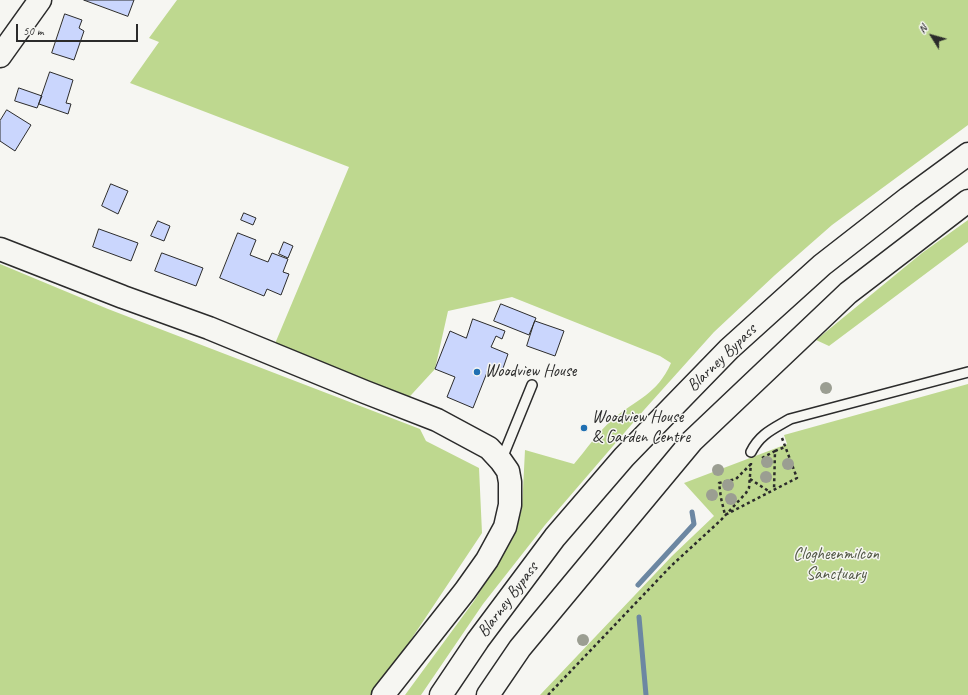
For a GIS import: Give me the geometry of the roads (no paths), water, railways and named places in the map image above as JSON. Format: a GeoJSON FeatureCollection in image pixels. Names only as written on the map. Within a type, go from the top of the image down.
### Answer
{"type":"FeatureCollection","features":[{"type":"Feature","properties":{"kind":"main road"},"geometry":{"type":"LineString","coordinates":[[0,56],[40,0]]}},
{"type":"Feature","properties":{"kind":"main road","name":"Blarney Bypass"},"geometry":{"type":"LineString","coordinates":[[441,695],[478,640],[555,537],[629,451],[729,349],[822,265],[908,198],[968,154]]}},
{"type":"Feature","properties":{"kind":"main road"},"geometry":{"type":"LineString","coordinates":[[488,695],[520,648],[692,441],[848,293],[968,201]]}},
{"type":"Feature","properties":{"kind":"main road"},"geometry":{"type":"LineString","coordinates":[[0,249],[123,297],[209,328],[437,420],[489,448],[501,461],[508,471],[510,482],[510,505],[505,527],[483,566],[383,695]]}},
{"type":"Feature","properties":{"kind":"lane"},"geometry":{"type":"LineString","coordinates":[[751,452],[756,442],[765,433],[790,419],[968,372]]}},
{"type":"Feature","properties":{"kind":"lane"},"geometry":{"type":"LineString","coordinates":[[501,461],[532,385]]}},
{"type":"Feature","properties":{"kind":"waterway"},"geometry":{"type":"LineString","coordinates":[[638,585],[694,524],[692,512]]}},
{"type":"Feature","properties":{"kind":"waterway"},"geometry":{"type":"LineString","coordinates":[[639,617],[646,695]]}},
{"type":"Feature","properties":{"kind":"place","name":"Woodview House"},"geometry":{"type":"Point","coordinates":[477,372]}},
{"type":"Feature","properties":{"kind":"place","name":"Woodview House & Garden Centre"},"geometry":{"type":"Point","coordinates":[584,428]}},
{"type":"Feature","properties":{"kind":"park label","name":"Clogheenmilcon Sanctuary"},"geometry":{"type":"Point","coordinates":[836,565]}}]}
